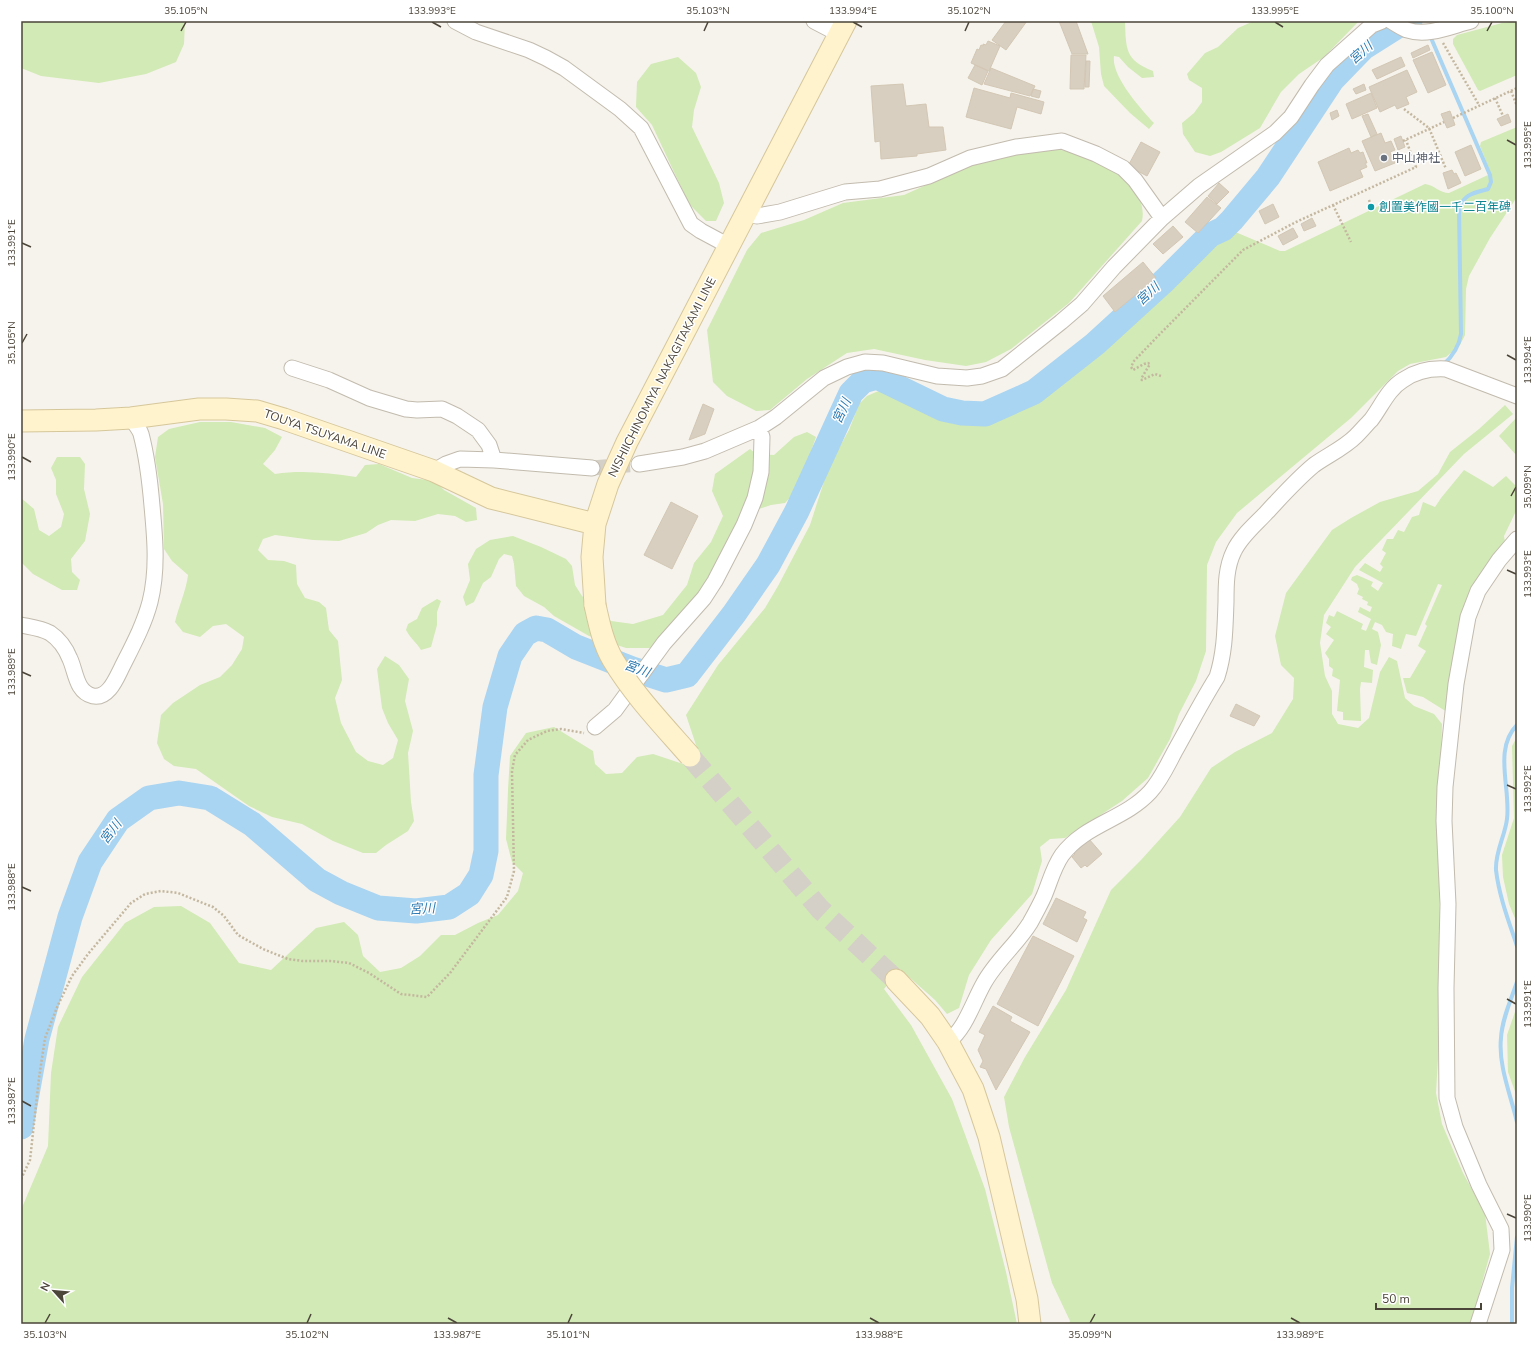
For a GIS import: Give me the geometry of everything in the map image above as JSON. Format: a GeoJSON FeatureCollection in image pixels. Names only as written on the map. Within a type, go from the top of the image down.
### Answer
{"type":"FeatureCollection","features":[{"type":"Feature","properties":{"kind":"main road","name":"NISHIICHINOMIYA NAKAGITAKAMI LINE"},"geometry":{"type":"LineString","coordinates":[[690,756],[640,698],[612,659],[600,631],[595,605],[592,557],[595,524],[608,484],[627,442],[842,27]]}},
{"type":"Feature","properties":{"kind":"main road","name":"TOUYA TSUYAMA LINE"},"geometry":{"type":"LineString","coordinates":[[21,421],[131,418],[199,409],[257,411],[434,471],[491,498],[595,524]]}},
{"type":"Feature","properties":{"kind":"main road"},"geometry":{"type":"LineString","coordinates":[[896,980],[930,1016],[948,1042],[973,1089],[989,1137],[1027,1299],[1030,1324]]}},
{"type":"Feature","properties":{"kind":"street"},"geometry":{"type":"LineString","coordinates":[[455,21],[476,32],[529,50],[546,58],[564,68],[620,109],[641,128],[691,224],[729,246]]}},
{"type":"Feature","properties":{"kind":"street"},"geometry":{"type":"LineString","coordinates":[[814,21],[842,27]]}},
{"type":"Feature","properties":{"kind":"street"},"geometry":{"type":"LineString","coordinates":[[639,464],[683,457],[705,451],[759,428],[776,417],[824,378],[853,365],[865,362],[883,363],[937,376],[967,378],[982,376],[1002,369],[1082,304],[1114,267],[1162,218],[1211,177],[1276,134],[1291,116],[1327,65],[1372,25],[1382,21]]}},
{"type":"Feature","properties":{"kind":"street"},"geometry":{"type":"LineString","coordinates":[[1391,21],[1406,30],[1420,33],[1471,21]]}},
{"type":"Feature","properties":{"kind":"street"},"geometry":{"type":"LineString","coordinates":[[746,214],[757,216],[780,212],[846,192],[880,189],[929,176],[970,158],[1016,147],[1062,141],[1096,154],[1123,168],[1141,189],[1162,218]]}},
{"type":"Feature","properties":{"kind":"street"},"geometry":{"type":"LineString","coordinates":[[292,368],[329,380],[369,398],[406,409],[442,409],[457,416],[478,430],[489,445],[494,460]]}},
{"type":"Feature","properties":{"kind":"street"},"geometry":{"type":"LineString","coordinates":[[948,1042],[957,1035],[984,981],[1024,932],[1044,896],[1053,869],[1073,841],[1085,833],[1114,819],[1136,804],[1151,791],[1162,774],[1217,677],[1222,662],[1224,645],[1226,580],[1234,550],[1243,537],[1299,478],[1356,436],[1371,420],[1394,388],[1402,380],[1420,371],[1433,368],[1446,368],[1517,396]]}},
{"type":"Feature","properties":{"kind":"street"},"geometry":{"type":"LineString","coordinates":[[21,625],[37,627],[50,633],[61,642],[70,660],[77,682],[84,691],[94,696],[104,694],[114,685],[142,626],[150,603],[155,577],[155,541],[149,480],[140,432],[131,418]]}},
{"type":"Feature","properties":{"kind":"street"},"geometry":{"type":"LineString","coordinates":[[595,727],[615,710],[636,684],[648,664],[664,643],[704,598],[715,581],[744,525],[754,498],[761,472],[762,437],[759,428]]}},
{"type":"Feature","properties":{"kind":"street"},"geometry":{"type":"LineString","coordinates":[[434,471],[446,464],[460,459],[494,460],[592,468]]}},
{"type":"Feature","properties":{"kind":"street"},"geometry":{"type":"LineString","coordinates":[[1478,1324],[1502,1250],[1501,1229],[1479,1185],[1455,1127],[1448,1098],[1446,988],[1448,904],[1444,821],[1445,787],[1456,684],[1468,617],[1478,591],[1499,560],[1517,539]]}},
{"type":"Feature","properties":{"kind":"path"},"geometry":{"type":"LineString","coordinates":[[1436,30],[1479,106]]}},
{"type":"Feature","properties":{"kind":"path"},"geometry":{"type":"LineString","coordinates":[[1453,118],[1517,88]]}},
{"type":"Feature","properties":{"kind":"path"},"geometry":{"type":"LineString","coordinates":[[1511,91],[1517,106]]}},
{"type":"Feature","properties":{"kind":"path"},"geometry":{"type":"LineString","coordinates":[[1495,98],[1502,116]]}},
{"type":"Feature","properties":{"kind":"path"},"geometry":{"type":"LineString","coordinates":[[1404,109],[1429,128],[1446,170]]}},
{"type":"Feature","properties":{"kind":"path"},"geometry":{"type":"LineString","coordinates":[[1161,376],[1155,374],[1142,380],[1141,379],[1150,364],[1148,363],[1134,370],[1131,367],[1141,353],[1243,250],[1296,222],[1416,167],[1404,141],[1444,122]]}},
{"type":"Feature","properties":{"kind":"path"},"geometry":{"type":"LineString","coordinates":[[1333,205],[1351,242]]}},
{"type":"Feature","properties":{"kind":"path"},"geometry":{"type":"LineString","coordinates":[[21,1179],[30,1160],[45,1038],[58,1005],[72,976],[131,903],[145,894],[161,891],[178,893],[213,907],[224,916],[238,935],[263,949],[288,959],[302,961],[330,960],[349,963],[369,973],[401,994],[427,997],[450,973],[507,897],[514,871],[512,771],[515,755],[528,740],[547,731],[561,729],[583,733],[595,727]]}},
{"type":"Feature","properties":{"kind":"green space"},"geometry":{"type":"Polygon","coordinates":[[[21,21],[185,21],[184,44],[176,62],[146,74],[99,83],[41,76],[21,68],[21,21]]]}},
{"type":"Feature","properties":{"kind":"green space"},"geometry":{"type":"Polygon","coordinates":[[[1091,21],[1125,21],[1127,46],[1132,58],[1144,67],[1153,71],[1154,77],[1142,78],[1128,67],[1119,57],[1114,56],[1114,64],[1122,82],[1135,101],[1154,123],[1149,129],[1130,113],[1104,86],[1101,74],[1099,47],[1091,21]]]}},
{"type":"Feature","properties":{"kind":"green space"},"geometry":{"type":"Polygon","coordinates":[[[1254,21],[1359,21],[1324,57],[1299,74],[1281,92],[1260,128],[1221,152],[1210,156],[1195,152],[1183,134],[1182,123],[1194,113],[1202,102],[1202,88],[1189,80],[1187,74],[1205,53],[1218,47],[1238,28],[1254,21]]]}},
{"type":"Feature","properties":{"kind":"green space"},"geometry":{"type":"Polygon","coordinates":[[[1517,21],[1517,75],[1480,91],[1478,90],[1453,44],[1453,39],[1457,35],[1502,23],[1517,21]]]}},
{"type":"Feature","properties":{"kind":"green space"},"geometry":{"type":"Polygon","coordinates":[[[678,57],[696,73],[701,87],[694,110],[692,127],[719,183],[724,203],[716,221],[706,221],[689,204],[652,125],[636,107],[637,82],[651,64],[678,57]]]}},
{"type":"Feature","properties":{"kind":"green space"},"geometry":{"type":"Polygon","coordinates":[[[1517,127],[1517,197],[1490,238],[1469,276],[1466,289],[1465,335],[1460,345],[1446,357],[1410,364],[1398,371],[1351,418],[1237,513],[1216,542],[1207,565],[1206,651],[1196,681],[1179,714],[1170,739],[1148,778],[1122,801],[1065,838],[1050,839],[1040,847],[1042,861],[1032,894],[991,940],[969,975],[959,1008],[947,1014],[935,1000],[900,969],[884,989],[911,1025],[952,1099],[985,1189],[1006,1272],[1017,1324],[21,1324],[21,1210],[48,1146],[51,1073],[58,1027],[82,977],[125,923],[154,907],[181,906],[210,923],[239,963],[271,970],[316,928],[344,922],[358,935],[363,956],[380,972],[401,968],[420,956],[441,935],[455,935],[498,915],[518,891],[523,873],[512,862],[506,839],[510,756],[526,733],[554,727],[593,751],[595,764],[606,774],[622,773],[637,757],[653,754],[686,765],[698,751],[686,715],[718,665],[765,608],[778,586],[810,525],[829,466],[849,430],[859,404],[867,396],[883,390],[891,390],[951,420],[963,422],[977,420],[1040,395],[1152,299],[1213,239],[1225,232],[1233,231],[1280,251],[1285,251],[1425,184],[1449,193],[1488,175],[1490,171],[1480,146],[1481,142],[1517,127]]]}},
{"type":"Feature","properties":{"kind":"green space"},"geometry":{"type":"Polygon","coordinates":[[[1056,149],[1081,154],[1102,164],[1124,179],[1133,188],[1139,198],[1142,209],[1142,221],[1069,303],[1011,349],[986,362],[966,366],[925,360],[874,349],[847,353],[807,379],[770,410],[756,411],[727,396],[713,382],[707,330],[747,250],[761,233],[804,220],[843,203],[904,195],[966,167],[1007,155],[1056,149]]]}},
{"type":"Feature","properties":{"kind":"green space"},"geometry":{"type":"Polygon","coordinates":[[[1505,405],[1513,414],[1464,454],[1355,567],[1324,615],[1320,643],[1325,676],[1332,691],[1332,714],[1338,724],[1358,728],[1369,718],[1380,672],[1389,657],[1397,661],[1405,698],[1414,706],[1434,714],[1442,724],[1437,802],[1440,864],[1440,1024],[1436,1093],[1442,1124],[1463,1173],[1485,1213],[1490,1254],[1472,1324],[1069,1324],[1070,1321],[1052,1283],[1009,1127],[1004,1097],[1025,1057],[1066,990],[1111,890],[1180,817],[1211,768],[1235,752],[1272,733],[1293,699],[1294,678],[1281,665],[1275,636],[1286,593],[1332,530],[1380,502],[1418,491],[1438,474],[1450,452],[1479,429],[1505,405]]]}},
{"type":"Feature","properties":{"kind":"green space"},"geometry":{"type":"Polygon","coordinates":[[[1517,417],[1517,456],[1499,436],[1517,417]]]}},
{"type":"Feature","properties":{"kind":"green space"},"geometry":{"type":"Polygon","coordinates":[[[200,422],[231,422],[265,428],[282,437],[275,450],[263,464],[275,474],[316,472],[356,477],[365,465],[379,464],[412,478],[435,481],[444,490],[476,508],[477,520],[466,522],[455,516],[438,514],[415,521],[391,520],[378,525],[366,533],[339,541],[313,540],[275,535],[263,539],[258,550],[268,560],[284,561],[296,565],[297,584],[305,598],[319,602],[326,608],[329,630],[338,641],[342,680],[335,698],[341,723],[356,752],[368,761],[383,765],[393,758],[398,740],[388,723],[382,708],[377,669],[385,656],[399,665],[409,679],[405,701],[413,731],[408,753],[411,802],[414,821],[408,831],[376,853],[363,853],[333,841],[302,824],[272,817],[249,806],[196,769],[174,766],[164,759],[157,743],[161,715],[173,703],[200,685],[220,677],[232,665],[242,649],[244,637],[226,624],[213,626],[200,637],[183,632],[175,622],[186,587],[188,575],[172,561],[164,549],[163,504],[155,457],[158,437],[169,429],[200,422]]]}},
{"type":"Feature","properties":{"kind":"green space"},"geometry":{"type":"Polygon","coordinates":[[[807,432],[816,437],[798,489],[785,503],[771,505],[744,514],[711,578],[661,640],[650,648],[626,648],[589,636],[554,616],[544,607],[524,596],[516,586],[512,556],[504,554],[499,559],[491,577],[483,583],[474,602],[466,606],[463,597],[470,580],[468,564],[476,549],[490,540],[513,536],[566,559],[572,566],[575,585],[582,596],[611,621],[633,624],[663,615],[687,585],[694,563],[711,542],[723,516],[712,491],[715,474],[750,449],[756,454],[774,455],[794,437],[807,432]]]}},
{"type":"Feature","properties":{"kind":"green space"},"geometry":{"type":"Polygon","coordinates":[[[57,457],[80,457],[85,464],[84,489],[90,514],[85,541],[71,559],[72,572],[80,580],[77,590],[62,590],[33,574],[21,562],[21,498],[34,509],[39,530],[49,536],[61,527],[64,514],[56,494],[56,480],[51,468],[57,457]]]}},
{"type":"Feature","properties":{"kind":"green space"},"geometry":{"type":"Polygon","coordinates":[[[1464,470],[1493,487],[1506,476],[1516,486],[1516,511],[1504,536],[1505,542],[1491,560],[1447,712],[1423,697],[1407,693],[1403,678],[1410,678],[1426,651],[1418,646],[1427,626],[1425,624],[1442,585],[1438,584],[1416,636],[1406,634],[1401,649],[1392,646],[1393,634],[1386,632],[1382,625],[1375,622],[1372,629],[1378,632],[1381,645],[1377,665],[1371,663],[1369,650],[1365,650],[1364,667],[1373,670],[1372,683],[1361,682],[1361,721],[1343,720],[1343,712],[1337,711],[1340,680],[1332,676],[1333,669],[1329,666],[1329,659],[1325,653],[1334,640],[1326,634],[1331,627],[1326,623],[1329,615],[1334,617],[1337,611],[1363,624],[1361,629],[1366,631],[1371,619],[1358,612],[1360,607],[1370,612],[1372,607],[1367,605],[1368,602],[1357,594],[1359,589],[1357,584],[1351,580],[1352,577],[1357,575],[1373,582],[1371,586],[1378,591],[1383,583],[1359,570],[1365,563],[1380,572],[1383,567],[1380,564],[1386,553],[1382,550],[1387,539],[1393,539],[1398,530],[1404,532],[1412,517],[1419,515],[1423,502],[1435,507],[1464,470]]]}},
{"type":"Feature","properties":{"kind":"green space"},"geometry":{"type":"Polygon","coordinates":[[[437,599],[441,601],[437,612],[437,625],[431,647],[421,650],[406,630],[408,624],[417,619],[422,608],[437,599]]]}},
{"type":"Feature","properties":{"kind":"green space"},"geometry":{"type":"Polygon","coordinates":[[[1517,737],[1517,923],[1509,904],[1503,877],[1502,855],[1514,818],[1512,746],[1517,737]]]}},
{"type":"Feature","properties":{"kind":"green space"},"geometry":{"type":"Polygon","coordinates":[[[1517,1006],[1517,1097],[1508,1072],[1507,1035],[1517,1006]]]}},
{"type":"Feature","properties":{"kind":"building"},"geometry":{"type":"Polygon","coordinates":[[[1006,21],[1027,21],[1006,50],[992,40],[1006,21]]]}},
{"type":"Feature","properties":{"kind":"building"},"geometry":{"type":"Polygon","coordinates":[[[1059,21],[1076,21],[1088,54],[1072,54],[1059,21]]]}},
{"type":"Feature","properties":{"kind":"building"},"geometry":{"type":"Polygon","coordinates":[[[988,41],[1000,46],[989,71],[971,63],[977,49],[979,50],[983,44],[986,45],[988,41]]]}},
{"type":"Feature","properties":{"kind":"building"},"geometry":{"type":"Polygon","coordinates":[[[1428,45],[1430,50],[1413,58],[1411,53],[1428,45]]]}},
{"type":"Feature","properties":{"kind":"building"},"geometry":{"type":"Polygon","coordinates":[[[1432,52],[1446,85],[1428,93],[1413,60],[1432,52]]]}},
{"type":"Feature","properties":{"kind":"building"},"geometry":{"type":"Polygon","coordinates":[[[1071,55],[1086,55],[1084,89],[1070,89],[1071,55]]]}},
{"type":"Feature","properties":{"kind":"building"},"geometry":{"type":"Polygon","coordinates":[[[1401,57],[1405,66],[1377,79],[1372,70],[1401,57]]]}},
{"type":"Feature","properties":{"kind":"building"},"geometry":{"type":"Polygon","coordinates":[[[1086,61],[1090,61],[1089,87],[1085,87],[1086,61]]]}},
{"type":"Feature","properties":{"kind":"building"},"geometry":{"type":"Polygon","coordinates":[[[975,65],[988,71],[982,85],[968,78],[975,65]]]}},
{"type":"Feature","properties":{"kind":"building"},"geometry":{"type":"Polygon","coordinates":[[[991,68],[1035,86],[1030,96],[984,84],[991,68]]]}},
{"type":"Feature","properties":{"kind":"building"},"geometry":{"type":"Polygon","coordinates":[[[1407,70],[1417,92],[1406,97],[1409,104],[1397,109],[1395,105],[1380,112],[1369,87],[1407,70]]]}},
{"type":"Feature","properties":{"kind":"building"},"geometry":{"type":"Polygon","coordinates":[[[903,84],[906,106],[926,104],[929,127],[943,127],[946,150],[917,154],[917,156],[881,159],[880,141],[875,142],[871,86],[903,84]]]}},
{"type":"Feature","properties":{"kind":"building"},"geometry":{"type":"Polygon","coordinates":[[[1364,84],[1366,90],[1356,94],[1353,89],[1364,84]]]}},
{"type":"Feature","properties":{"kind":"building"},"geometry":{"type":"Polygon","coordinates":[[[974,88],[1010,98],[1011,93],[1044,102],[1041,114],[1017,107],[1011,129],[966,117],[974,88]]]}},
{"type":"Feature","properties":{"kind":"building"},"geometry":{"type":"Polygon","coordinates":[[[1033,89],[1041,91],[1039,98],[1031,96],[1033,89]]]}},
{"type":"Feature","properties":{"kind":"building"},"geometry":{"type":"Polygon","coordinates":[[[1371,93],[1377,108],[1352,119],[1346,104],[1371,93]]]}},
{"type":"Feature","properties":{"kind":"building"},"geometry":{"type":"Polygon","coordinates":[[[1337,110],[1339,116],[1332,120],[1330,113],[1337,110]]]}},
{"type":"Feature","properties":{"kind":"building"},"geometry":{"type":"Polygon","coordinates":[[[1450,111],[1455,125],[1447,128],[1441,114],[1450,111]]]}},
{"type":"Feature","properties":{"kind":"building"},"geometry":{"type":"Polygon","coordinates":[[[1368,114],[1377,134],[1371,137],[1362,116],[1368,114]]]}},
{"type":"Feature","properties":{"kind":"building"},"geometry":{"type":"Polygon","coordinates":[[[1508,114],[1511,122],[1501,126],[1497,119],[1508,114]]]}},
{"type":"Feature","properties":{"kind":"building"},"geometry":{"type":"Polygon","coordinates":[[[1381,133],[1385,143],[1391,141],[1395,150],[1390,152],[1395,163],[1375,171],[1362,141],[1381,133]]]}},
{"type":"Feature","properties":{"kind":"building"},"geometry":{"type":"Polygon","coordinates":[[[1401,136],[1405,147],[1398,150],[1394,139],[1401,136]]]}},
{"type":"Feature","properties":{"kind":"building"},"geometry":{"type":"Polygon","coordinates":[[[1141,142],[1160,152],[1147,176],[1128,166],[1141,142]]]}},
{"type":"Feature","properties":{"kind":"building"},"geometry":{"type":"Polygon","coordinates":[[[1471,145],[1481,169],[1465,176],[1455,152],[1471,145]]]}},
{"type":"Feature","properties":{"kind":"building"},"geometry":{"type":"Polygon","coordinates":[[[1349,148],[1351,153],[1358,150],[1360,153],[1363,152],[1367,167],[1360,170],[1363,177],[1330,191],[1318,162],[1349,148]]]}},
{"type":"Feature","properties":{"kind":"building"},"geometry":{"type":"Polygon","coordinates":[[[1452,170],[1454,174],[1456,173],[1461,183],[1448,189],[1443,173],[1452,170]]]}},
{"type":"Feature","properties":{"kind":"building"},"geometry":{"type":"Polygon","coordinates":[[[1219,183],[1229,192],[1217,204],[1208,196],[1219,183]]]}},
{"type":"Feature","properties":{"kind":"building"},"geometry":{"type":"Polygon","coordinates":[[[1207,197],[1221,208],[1198,233],[1185,222],[1207,197]]]}},
{"type":"Feature","properties":{"kind":"building"},"geometry":{"type":"Polygon","coordinates":[[[1273,204],[1279,217],[1265,224],[1259,211],[1273,204]]]}},
{"type":"Feature","properties":{"kind":"building"},"geometry":{"type":"Polygon","coordinates":[[[1312,218],[1316,226],[1304,231],[1301,224],[1312,218]]]}},
{"type":"Feature","properties":{"kind":"building"},"geometry":{"type":"Polygon","coordinates":[[[1173,226],[1183,237],[1163,254],[1153,244],[1173,226]]]}},
{"type":"Feature","properties":{"kind":"building"},"geometry":{"type":"Polygon","coordinates":[[[1293,228],[1298,237],[1283,245],[1278,236],[1293,228]]]}},
{"type":"Feature","properties":{"kind":"building"},"geometry":{"type":"Polygon","coordinates":[[[1143,262],[1156,278],[1115,312],[1103,296],[1143,262]]]}},
{"type":"Feature","properties":{"kind":"building"},"geometry":{"type":"Polygon","coordinates":[[[703,404],[714,409],[705,434],[689,440],[703,404]]]}},
{"type":"Feature","properties":{"kind":"building"},"geometry":{"type":"Polygon","coordinates":[[[671,502],[698,516],[672,569],[644,555],[671,502]]]}},
{"type":"Feature","properties":{"kind":"building"},"geometry":{"type":"Polygon","coordinates":[[[1236,704],[1260,716],[1254,726],[1230,716],[1236,704]]]}},
{"type":"Feature","properties":{"kind":"building"},"geometry":{"type":"Polygon","coordinates":[[[1089,839],[1102,854],[1087,867],[1085,865],[1081,868],[1072,857],[1075,854],[1073,852],[1089,839]]]}},
{"type":"Feature","properties":{"kind":"building"},"geometry":{"type":"Polygon","coordinates":[[[1056,898],[1086,912],[1083,918],[1087,920],[1077,942],[1043,924],[1056,898]]]}},
{"type":"Feature","properties":{"kind":"building"},"geometry":{"type":"Polygon","coordinates":[[[1033,936],[1074,956],[1038,1026],[997,1004],[1033,936]]]}},
{"type":"Feature","properties":{"kind":"building"},"geometry":{"type":"Polygon","coordinates":[[[993,1006],[1012,1017],[1010,1021],[1030,1032],[996,1090],[986,1069],[980,1067],[983,1061],[978,1050],[985,1035],[979,1032],[993,1006]]]}},
{"type":"Feature","properties":{"kind":"waterway","name":"宮川"},"geometry":{"type":"LineString","coordinates":[[21,1127],[37,1039],[70,917],[90,862],[118,820],[149,798],[179,793],[210,798],[252,824],[317,880],[341,893],[378,908],[416,911],[449,907],[469,894],[481,875],[486,851],[486,775],[495,707],[510,656],[525,634],[536,628],[547,630],[576,647],[632,669],[666,680],[687,675],[734,614],[768,565],[797,511],[851,393],[863,381],[877,377],[943,409],[962,413],[985,414],[1034,392],[1095,344],[1165,280],[1210,235],[1223,229],[1268,177],[1332,80],[1363,48],[1401,24],[1410,21]]}},
{"type":"Feature","properties":{"kind":"waterway"},"geometry":{"type":"LineString","coordinates":[[1431,38],[1490,175],[1491,182],[1488,189],[1467,196],[1459,208],[1461,334],[1455,351],[1443,365]]}},
{"type":"Feature","properties":{"kind":"waterway"},"geometry":{"type":"LineString","coordinates":[[1517,725],[1510,735],[1504,757],[1508,807],[1507,819],[1496,863],[1497,880],[1517,946]]}},
{"type":"Feature","properties":{"kind":"waterway"},"geometry":{"type":"LineString","coordinates":[[1517,982],[1507,1010],[1501,1038],[1501,1059],[1503,1070],[1517,1122]]}},
{"type":"Feature","properties":{"kind":"waterway"},"geometry":{"type":"LineString","coordinates":[[1512,1324],[1512,1288],[1517,1237]]}},
{"type":"Feature","properties":{"kind":"tunnel"},"geometry":{"type":"LineString","coordinates":[[592,468],[639,464]]}},
{"type":"Feature","properties":{"kind":"tunnel"},"geometry":{"type":"LineString","coordinates":[[690,756],[820,909],[896,980]]}},
{"type":"Feature","properties":{"kind":"place","name":"中山神社"},"geometry":{"type":"Point","coordinates":[1384,158]}},
{"type":"Feature","properties":{"kind":"place","name":"創置美作國一千二百年碑"},"geometry":{"type":"Point","coordinates":[1371,207]}}]}
